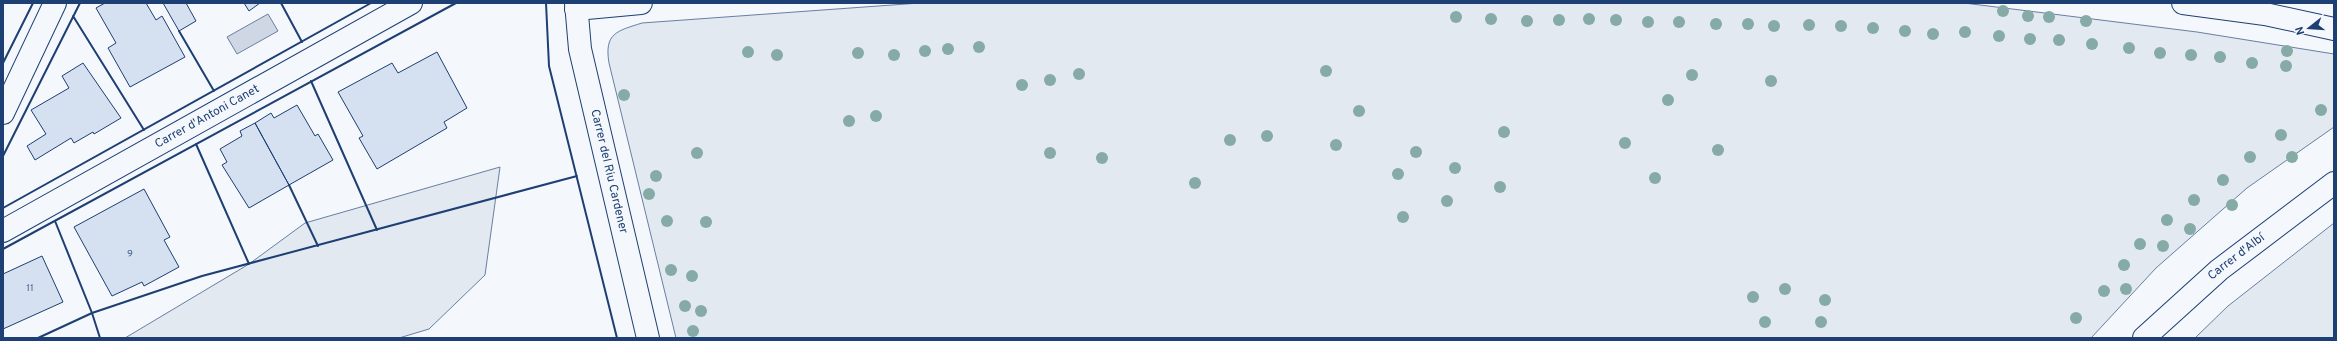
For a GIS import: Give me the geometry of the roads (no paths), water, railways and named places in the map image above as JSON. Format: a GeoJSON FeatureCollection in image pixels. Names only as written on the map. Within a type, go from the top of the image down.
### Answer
{"type":"FeatureCollection","features":[{"type":"Feature","properties":{"kind":"street"},"geometry":{"type":"LineString","coordinates":[[3,113],[55,3]]}},
{"type":"Feature","properties":{"kind":"street","name":"Carrer d'Antoni Canet"},"geometry":{"type":"LineString","coordinates":[[3,231],[411,3]]}},
{"type":"Feature","properties":{"kind":"street"},"geometry":{"type":"LineString","coordinates":[[576,6],[641,3]]}},
{"type":"Feature","properties":{"kind":"street"},"geometry":{"type":"LineString","coordinates":[[2183,3],[2265,14],[2334,29]]}},
{"type":"Feature","properties":{"kind":"street","name":"Carrer del Riu Cardener"},"geometry":{"type":"LineString","coordinates":[[576,6],[580,49],[648,338]]}},
{"type":"Feature","properties":{"kind":"street","name":"Carrer d'Albí"},"geometry":{"type":"LineString","coordinates":[[2144,338],[2219,270],[2334,183]]}}]}
